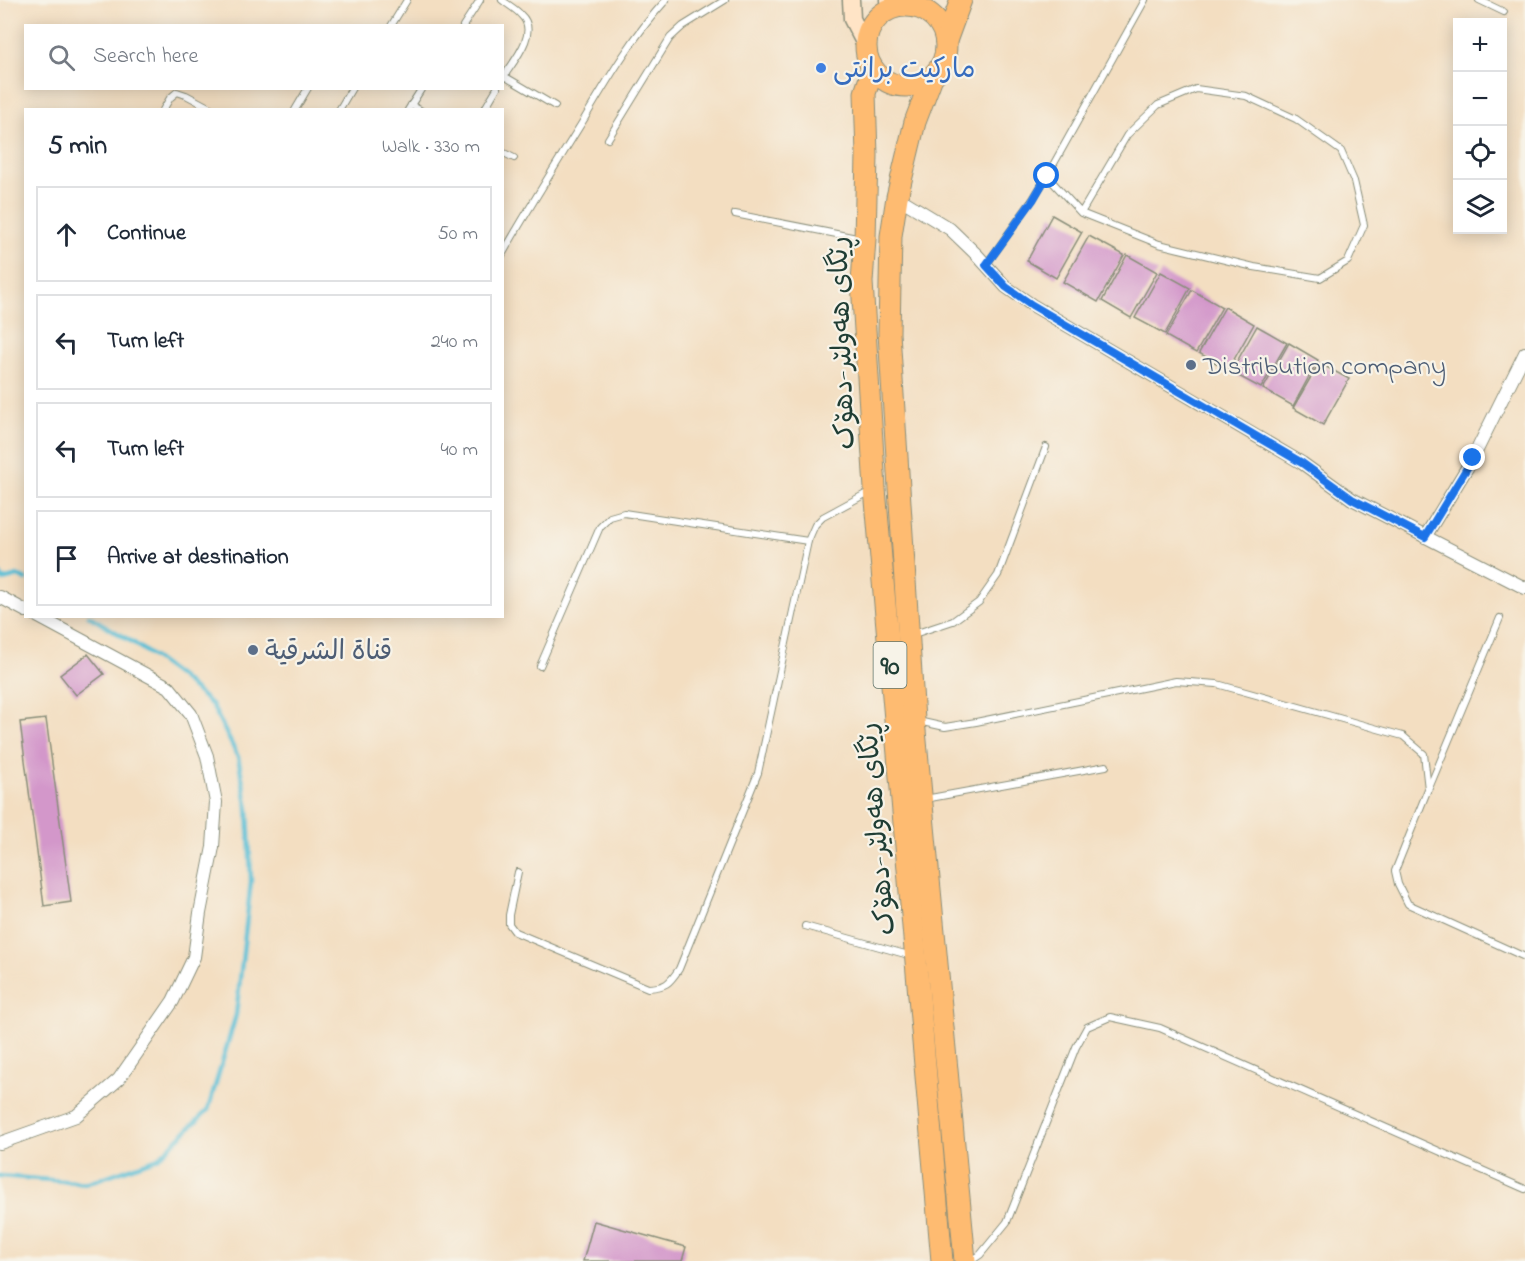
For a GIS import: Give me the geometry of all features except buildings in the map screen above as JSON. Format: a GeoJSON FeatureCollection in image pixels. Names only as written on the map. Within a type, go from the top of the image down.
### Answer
{"type":"FeatureCollection","features":[{"type":"Feature","properties":{"kind":"highway","name":"90"},"geometry":{"type":"LineString","coordinates":[[932,77],[941,66],[946,54],[946,41],[961,0]]}},
{"type":"Feature","properties":{"kind":"highway"},"geometry":{"type":"LineString","coordinates":[[932,77],[921,84],[908,86],[895,85],[883,79],[873,69],[867,57],[868,31],[885,11],[902,3],[924,9],[935,17],[946,41]]}},
{"type":"Feature","properties":{"kind":"highway","name":"ڕێگای هەولێر-دهۆک"},"geometry":{"type":"LineString","coordinates":[[873,69],[865,93],[867,155],[862,282],[875,489],[942,1261]]}},
{"type":"Feature","properties":{"kind":"highway","name":"ڕێگای هەولێر-دهۆک"},"geometry":{"type":"LineString","coordinates":[[932,77],[915,122],[897,197],[891,236],[889,333],[914,720],[965,1261]]}},
{"type":"Feature","properties":{"kind":"street"},"geometry":{"type":"LineString","coordinates":[[850,0],[852,19],[866,44]]}},
{"type":"Feature","properties":{"kind":"street"},"geometry":{"type":"LineString","coordinates":[[897,197],[950,229],[1006,287],[1032,305],[1302,463],[1352,499],[1525,588]]}},
{"type":"Feature","properties":{"kind":"street"},"geometry":{"type":"LineString","coordinates":[[1425,537],[1473,458],[1525,353]]}},
{"type":"Feature","properties":{"kind":"street"},"geometry":{"type":"LineString","coordinates":[[0,597],[24,610]]}},
{"type":"Feature","properties":{"kind":"street"},"geometry":{"type":"LineString","coordinates":[[0,1143],[76,1116],[119,1079],[173,1001],[194,957],[213,847],[216,802],[207,756],[191,714],[169,687],[41,618]]}},
{"type":"Feature","properties":{"kind":"lane"},"geometry":{"type":"LineString","coordinates":[[392,24],[407,0]]}},
{"type":"Feature","properties":{"kind":"lane"},"geometry":{"type":"LineString","coordinates":[[464,24],[480,0]]}},
{"type":"Feature","properties":{"kind":"lane"},"geometry":{"type":"LineString","coordinates":[[502,0],[523,16],[529,26],[527,38],[504,76]]}},
{"type":"Feature","properties":{"kind":"lane"},"geometry":{"type":"LineString","coordinates":[[504,251],[626,51],[666,0]]}},
{"type":"Feature","properties":{"kind":"lane"},"geometry":{"type":"LineString","coordinates":[[608,139],[670,38],[683,26],[725,0]]}},
{"type":"Feature","properties":{"kind":"lane"},"geometry":{"type":"LineString","coordinates":[[986,265],[1033,200],[1145,0]]}},
{"type":"Feature","properties":{"kind":"lane"},"geometry":{"type":"LineString","coordinates":[[1479,0],[1504,12]]}},
{"type":"Feature","properties":{"kind":"lane"},"geometry":{"type":"LineString","coordinates":[[504,79],[555,106]]}},
{"type":"Feature","properties":{"kind":"lane"},"geometry":{"type":"LineString","coordinates":[[1047,176],[1081,213],[1159,244],[1254,267],[1320,278],[1348,261],[1364,225],[1354,181],[1341,151],[1296,119],[1246,96],[1196,89],[1158,105],[1127,135],[1081,213]]}},
{"type":"Feature","properties":{"kind":"lane"},"geometry":{"type":"LineString","coordinates":[[297,108],[307,90]]}},
{"type":"Feature","properties":{"kind":"lane"},"geometry":{"type":"LineString","coordinates":[[340,108],[351,90]]}},
{"type":"Feature","properties":{"kind":"lane"},"geometry":{"type":"LineString","coordinates":[[410,107],[421,90]]}},
{"type":"Feature","properties":{"kind":"lane"},"geometry":{"type":"LineString","coordinates":[[485,108],[496,90]]}},
{"type":"Feature","properties":{"kind":"lane"},"geometry":{"type":"LineString","coordinates":[[164,108],[177,92],[210,108]]}},
{"type":"Feature","properties":{"kind":"lane"},"geometry":{"type":"LineString","coordinates":[[504,153],[514,158]]}},
{"type":"Feature","properties":{"kind":"lane"},"geometry":{"type":"LineString","coordinates":[[735,213],[865,239]]}},
{"type":"Feature","properties":{"kind":"lane"},"geometry":{"type":"LineString","coordinates":[[908,636],[953,621],[979,602],[998,575],[1046,447]]}},
{"type":"Feature","properties":{"kind":"lane"},"geometry":{"type":"LineString","coordinates":[[518,872],[509,915],[509,924],[515,932],[648,988],[662,987],[670,981],[679,969],[758,773],[808,541],[815,525],[823,517],[875,489]]}},
{"type":"Feature","properties":{"kind":"lane"},"geometry":{"type":"LineString","coordinates":[[540,666],[600,527],[610,517],[624,513],[808,541]]}},
{"type":"Feature","properties":{"kind":"lane"},"geometry":{"type":"LineString","coordinates":[[1500,618],[1395,872],[1408,904],[1525,957]]}},
{"type":"Feature","properties":{"kind":"lane"},"geometry":{"type":"LineString","coordinates":[[914,720],[945,727],[1176,681],[1217,684],[1403,736],[1424,754],[1428,789]]}},
{"type":"Feature","properties":{"kind":"lane"},"geometry":{"type":"LineString","coordinates":[[922,799],[1106,766]]}},
{"type":"Feature","properties":{"kind":"lane"},"geometry":{"type":"LineString","coordinates":[[805,926],[916,957]]}},
{"type":"Feature","properties":{"kind":"lane"},"geometry":{"type":"LineString","coordinates":[[971,1261],[980,1255],[1006,1222],[1076,1047],[1088,1027],[1110,1017],[1160,1028],[1525,1189]]}},
{"type":"Feature","properties":{"kind":"waterway"},"geometry":{"type":"LineString","coordinates":[[0,574],[3,580],[18,576],[24,579]]}},
{"type":"Feature","properties":{"kind":"waterway"},"geometry":{"type":"LineString","coordinates":[[0,1176],[88,1183],[158,1158],[208,1110],[236,1015],[251,881],[248,809],[238,757],[212,705],[180,677],[134,643],[92,618]]}},
{"type":"Feature","properties":{"kind":"place","name":"مارکیت برانتی"},"geometry":{"type":"Point","coordinates":[821,68]}},
{"type":"Feature","properties":{"kind":"place","name":"Distribution company"},"geometry":{"type":"Point","coordinates":[1191,365]}},
{"type":"Feature","properties":{"kind":"place","name":"قناة الشرقية"},"geometry":{"type":"Point","coordinates":[253,650]}},
{"type":"Feature","properties":{"kind":"route"},"geometry":{"type":"LineString","coordinates":[[1047,176],[1033,200],[986,265],[1006,287],[1032,305],[1302,463],[1352,499],[1425,537],[1473,458]]}}]}
